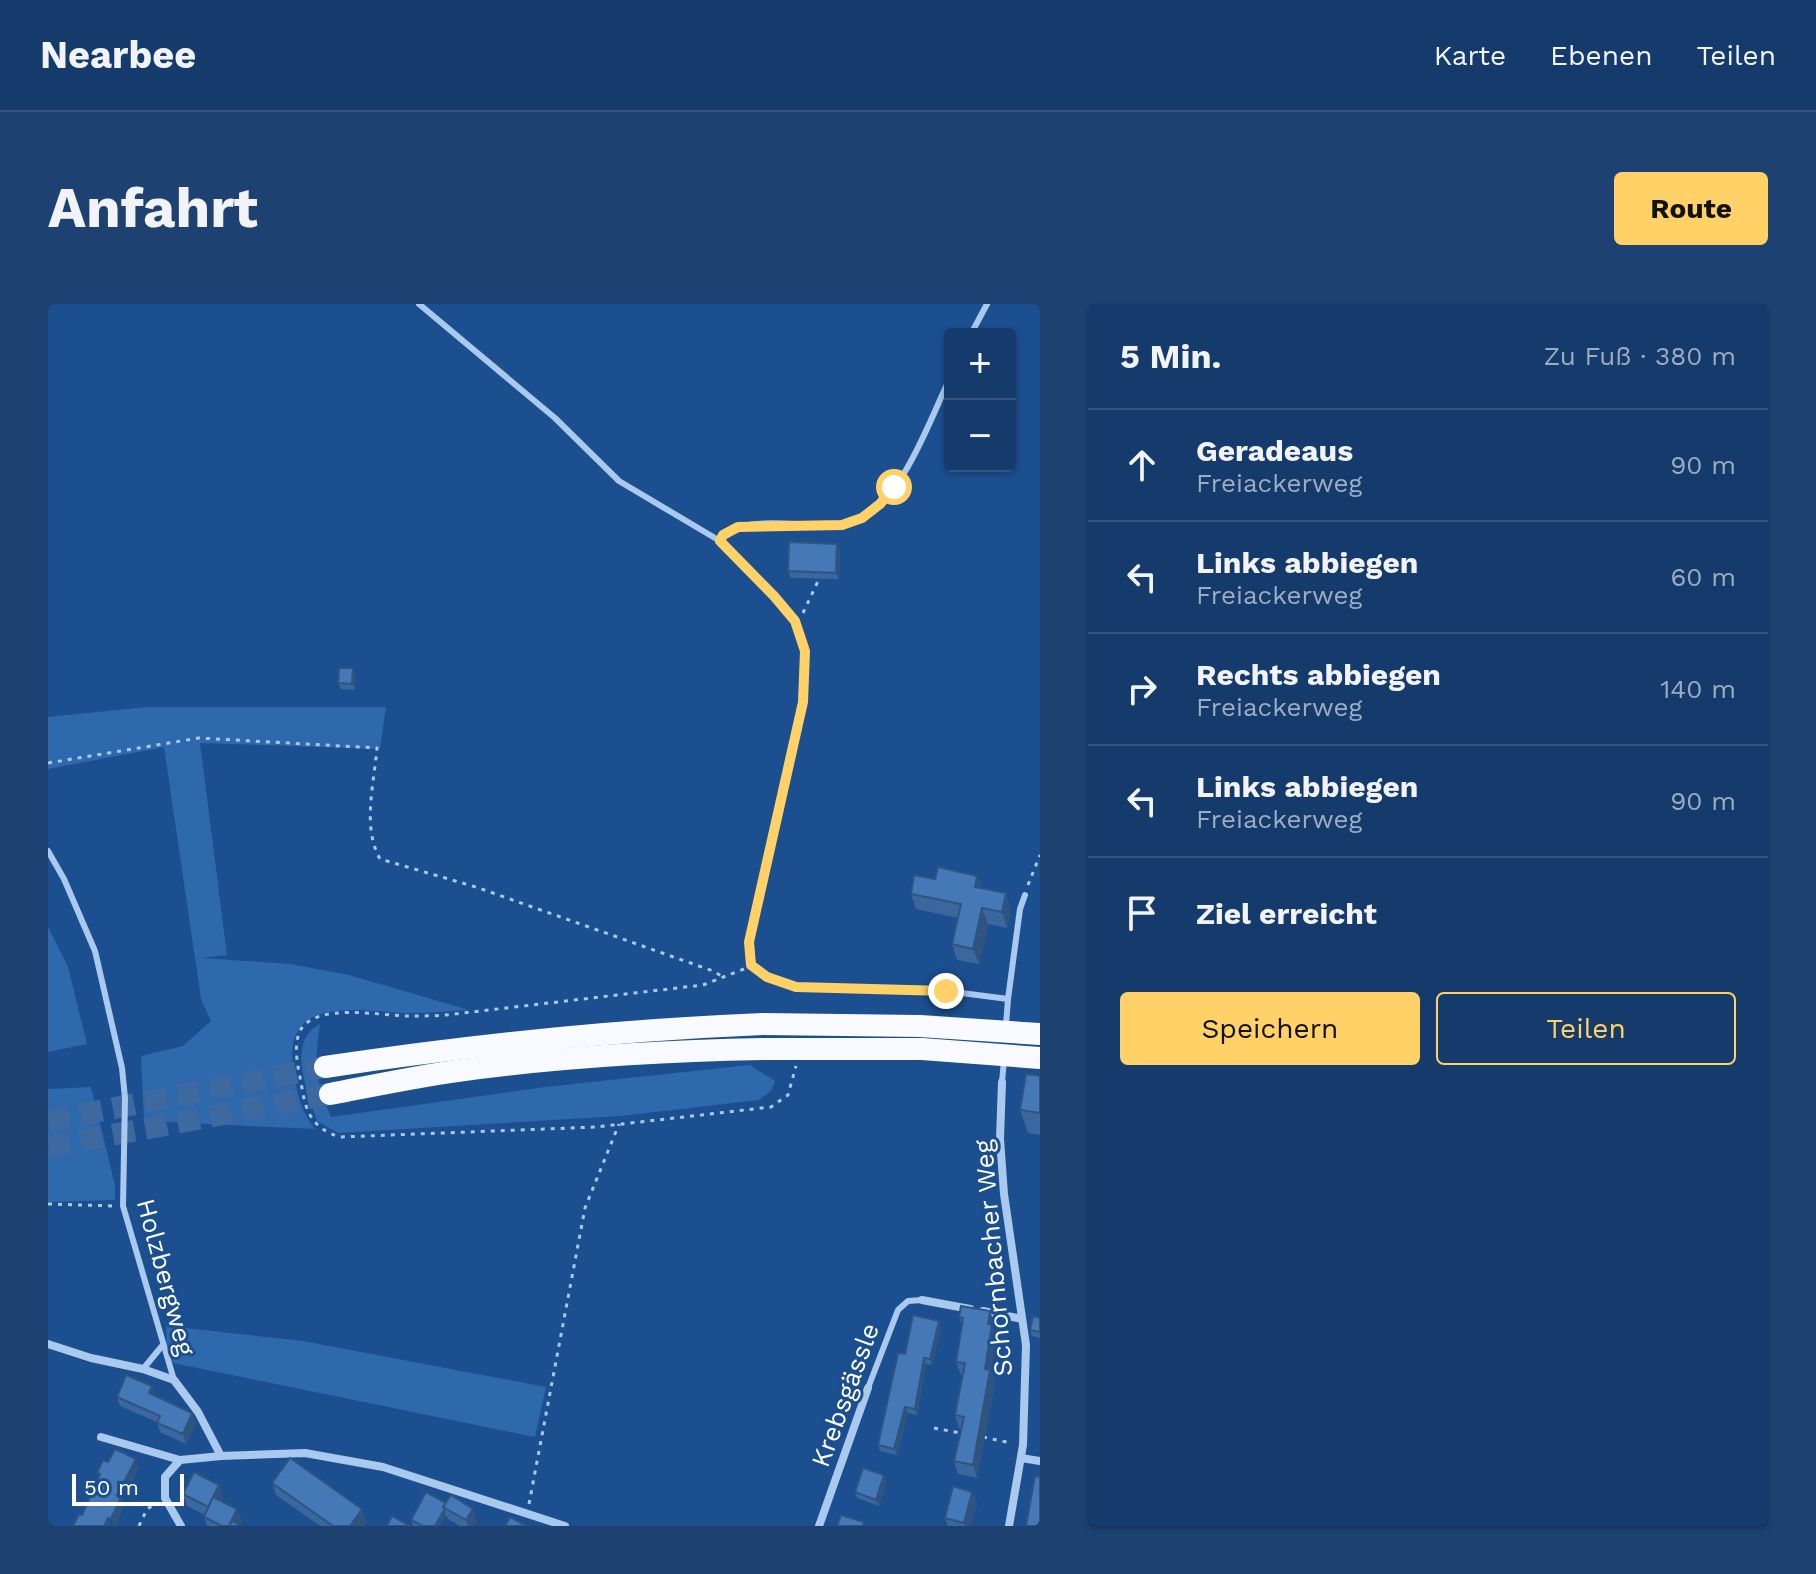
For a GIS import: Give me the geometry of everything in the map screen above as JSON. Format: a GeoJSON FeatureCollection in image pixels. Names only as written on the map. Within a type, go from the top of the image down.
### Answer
{"type":"FeatureCollection","features":[{"type":"Feature","properties":{"kind":"highway"},"geometry":{"type":"LineString","coordinates":[[325,1067],[447,1048],[637,1029],[763,1024],[920,1026],[1040,1034]]}},
{"type":"Feature","properties":{"kind":"highway"},"geometry":{"type":"LineString","coordinates":[[330,1094],[456,1071],[657,1051],[922,1049],[1040,1058]]}},
{"type":"Feature","properties":{"kind":"street","name":"Schornbacher Weg"},"geometry":{"type":"LineString","coordinates":[[1002,1082],[1000,1139],[1003,1180],[1026,1345],[1023,1445],[1009,1526]]}},
{"type":"Feature","properties":{"kind":"street","name":"Krebsgässle"},"geometry":{"type":"LineString","coordinates":[[922,1300],[1022,1319]]}},
{"type":"Feature","properties":{"kind":"street"},"geometry":{"type":"LineString","coordinates":[[48,1344],[174,1380]]}},
{"type":"Feature","properties":{"kind":"street","name":"Holzbergweg"},"geometry":{"type":"LineString","coordinates":[[174,1380],[198,1412],[221,1456]]}},
{"type":"Feature","properties":{"kind":"street","name":"Krebsgässle"},"geometry":{"type":"LineString","coordinates":[[819,1526],[868,1388]]}},
{"type":"Feature","properties":{"kind":"street"},"geometry":{"type":"LineString","coordinates":[[101,1437],[180,1460],[305,1453],[383,1467],[565,1526]]}},
{"type":"Feature","properties":{"kind":"street"},"geometry":{"type":"LineString","coordinates":[[1021,1458],[1040,1461]]}},
{"type":"Feature","properties":{"kind":"street"},"geometry":{"type":"LineString","coordinates":[[180,1460],[165,1477],[165,1498],[181,1526]]}},
{"type":"Feature","properties":{"kind":"lane"},"geometry":{"type":"LineString","coordinates":[[419,304],[555,418],[619,481],[720,541],[795,621],[805,651],[803,702],[749,942],[751,965],[767,977],[796,987],[946,991],[1008,999]]}},
{"type":"Feature","properties":{"kind":"lane"},"geometry":{"type":"LineString","coordinates":[[974,328],[987,304]]}},
{"type":"Feature","properties":{"kind":"lane"},"geometry":{"type":"LineString","coordinates":[[720,541],[723,535],[738,527],[842,525],[862,518],[880,504],[894,487],[944,390]]}},
{"type":"Feature","properties":{"kind":"lane","name":"Holzbergweg"},"geometry":{"type":"LineString","coordinates":[[48,851],[64,879],[95,951],[122,1068],[125,1098],[123,1206],[174,1380]]}},
{"type":"Feature","properties":{"kind":"lane"},"geometry":{"type":"LineString","coordinates":[[1005,1039],[1020,909],[1025,895]]}},
{"type":"Feature","properties":{"kind":"lane"},"geometry":{"type":"LineString","coordinates":[[1002,1082],[1004,1053]]}},
{"type":"Feature","properties":{"kind":"lane","name":"Krebsgässle"},"geometry":{"type":"LineString","coordinates":[[868,1388],[898,1310],[908,1301],[922,1300]]}},
{"type":"Feature","properties":{"kind":"lane"},"geometry":{"type":"LineString","coordinates":[[143,1369],[162,1346]]}},
{"type":"Feature","properties":{"kind":"path"},"geometry":{"type":"LineString","coordinates":[[795,621],[807,609],[819,579]]}},
{"type":"Feature","properties":{"kind":"path"},"geometry":{"type":"LineString","coordinates":[[48,763],[199,738],[377,748],[370,828],[372,845],[380,859],[476,887],[713,971],[725,978]]}},
{"type":"Feature","properties":{"kind":"path"},"geometry":{"type":"LineString","coordinates":[[1025,895],[1040,855]]}},
{"type":"Feature","properties":{"kind":"path"},"geometry":{"type":"LineString","coordinates":[[751,965],[703,985],[446,1015],[407,1016],[371,1012],[328,1014],[309,1020],[300,1031],[296,1050],[305,1106],[313,1123],[340,1137],[619,1124],[771,1107],[788,1095]]}},
{"type":"Feature","properties":{"kind":"path"},"geometry":{"type":"LineString","coordinates":[[527,1513],[585,1208],[619,1124]]}},
{"type":"Feature","properties":{"kind":"path"},"geometry":{"type":"LineString","coordinates":[[48,1204],[123,1206]]}},
{"type":"Feature","properties":{"kind":"path"},"geometry":{"type":"LineString","coordinates":[[934,1428],[961,1433]]}},
{"type":"Feature","properties":{"kind":"path"},"geometry":{"type":"LineString","coordinates":[[975,1436],[1023,1445]]}},
{"type":"Feature","properties":{"kind":"path"},"geometry":{"type":"LineString","coordinates":[[139,1526],[147,1509],[165,1498]]}},
{"type":"Feature","properties":{"kind":"shaded area"},"geometry":{"type":"Polygon","coordinates":[[[147,707],[386,707],[380,749],[200,743],[227,955],[202,958],[290,964],[349,975],[469,1010],[409,1013],[345,1010],[311,1018],[300,1028],[293,1044],[293,1066],[302,1107],[315,1129],[144,1121],[141,1056],[183,1046],[211,1021],[201,999],[164,747],[48,769],[48,717],[147,707]]]}},
{"type":"Feature","properties":{"kind":"shaded area"},"geometry":{"type":"Polygon","coordinates":[[[48,927],[68,967],[87,1044],[48,1052],[48,927]]]}},
{"type":"Feature","properties":{"kind":"shaded area"},"geometry":{"type":"Polygon","coordinates":[[[320,1024],[317,1072],[331,1117],[545,1087],[750,1065],[775,1081],[772,1090],[759,1100],[621,1116],[338,1133],[317,1121],[302,1068],[304,1043],[309,1032],[320,1024]]]}},
{"type":"Feature","properties":{"kind":"shaded area"},"geometry":{"type":"Polygon","coordinates":[[[91,1087],[115,1185],[115,1200],[48,1202],[48,1089],[91,1087]]]}},
{"type":"Feature","properties":{"kind":"shaded area"},"geometry":{"type":"Polygon","coordinates":[[[166,1326],[303,1341],[546,1387],[535,1437],[173,1363],[167,1345],[166,1326]]]}},
{"type":"Feature","properties":{"kind":"building"},"geometry":{"type":"Polygon","coordinates":[[[789,542],[837,544],[836,573],[788,571],[789,542]]]}},
{"type":"Feature","properties":{"kind":"building"},"geometry":{"type":"Polygon","coordinates":[[[339,668],[353,668],[352,684],[338,683],[339,668]]]}},
{"type":"Feature","properties":{"kind":"building"},"geometry":{"type":"Polygon","coordinates":[[[938,867],[977,876],[975,887],[1006,893],[1002,912],[982,908],[973,949],[952,944],[961,904],[911,894],[914,875],[935,879],[938,867]]]}},
{"type":"Feature","properties":{"kind":"building"},"geometry":{"type":"Polygon","coordinates":[[[1026,1074],[1040,1076],[1040,1113],[1020,1110],[1026,1074]]]}},
{"type":"Feature","properties":{"kind":"building"},"geometry":{"type":"Polygon","coordinates":[[[961,1306],[990,1311],[988,1324],[992,1325],[985,1369],[990,1370],[973,1465],[954,1461],[964,1417],[955,1415],[965,1363],[956,1362],[963,1318],[959,1317],[961,1306]]]}},
{"type":"Feature","properties":{"kind":"building"},"geometry":{"type":"Polygon","coordinates":[[[913,1315],[939,1321],[930,1359],[924,1358],[915,1409],[905,1407],[894,1449],[878,1445],[898,1353],[905,1354],[913,1315]]]}},
{"type":"Feature","properties":{"kind":"building"},"geometry":{"type":"Polygon","coordinates":[[[1033,1316],[1040,1318],[1040,1332],[1030,1330],[1033,1316]]]}},
{"type":"Feature","properties":{"kind":"building"},"geometry":{"type":"Polygon","coordinates":[[[126,1375],[152,1386],[149,1393],[192,1413],[183,1434],[157,1423],[160,1416],[117,1397],[126,1375]]]}},
{"type":"Feature","properties":{"kind":"building"},"geometry":{"type":"Polygon","coordinates":[[[115,1449],[136,1459],[117,1495],[121,1497],[111,1519],[108,1518],[104,1526],[73,1526],[79,1514],[82,1515],[103,1460],[108,1462],[115,1449]]]}},
{"type":"Feature","properties":{"kind":"building"},"geometry":{"type":"Polygon","coordinates":[[[290,1458],[362,1509],[350,1526],[333,1526],[272,1483],[290,1458]]]}},
{"type":"Feature","properties":{"kind":"building"},"geometry":{"type":"Polygon","coordinates":[[[863,1468],[884,1475],[876,1500],[855,1492],[863,1468]]]}},
{"type":"Feature","properties":{"kind":"building"},"geometry":{"type":"Polygon","coordinates":[[[194,1472],[219,1485],[208,1507],[183,1494],[194,1472]]]}},
{"type":"Feature","properties":{"kind":"building"},"geometry":{"type":"Polygon","coordinates":[[[1035,1476],[1040,1477],[1040,1526],[1026,1526],[1035,1476]]]}},
{"type":"Feature","properties":{"kind":"building"},"geometry":{"type":"Polygon","coordinates":[[[953,1486],[972,1492],[964,1523],[945,1518],[953,1486]]]}},
{"type":"Feature","properties":{"kind":"building"},"geometry":{"type":"Polygon","coordinates":[[[426,1492],[446,1503],[435,1526],[423,1526],[411,1520],[426,1492]]]}},
{"type":"Feature","properties":{"kind":"building"},"geometry":{"type":"Polygon","coordinates":[[[451,1495],[473,1509],[466,1520],[443,1507],[451,1495]]]}},
{"type":"Feature","properties":{"kind":"building"},"geometry":{"type":"Polygon","coordinates":[[[213,1497],[237,1509],[229,1526],[204,1517],[213,1497]]]}},
{"type":"Feature","properties":{"kind":"building"},"geometry":{"type":"Polygon","coordinates":[[[841,1515],[864,1522],[863,1526],[837,1526],[841,1515]]]}},
{"type":"Feature","properties":{"kind":"building"},"geometry":{"type":"Polygon","coordinates":[[[392,1516],[410,1526],[387,1526],[392,1516]]]}},
{"type":"Feature","properties":{"kind":"building"},"geometry":{"type":"Polygon","coordinates":[[[510,1517],[526,1526],[505,1526],[510,1517]]]}},
{"type":"Feature","properties":{"kind":"tunnel"},"geometry":{"type":"LineString","coordinates":[[48,1121],[325,1067]]}},
{"type":"Feature","properties":{"kind":"tunnel"},"geometry":{"type":"LineString","coordinates":[[48,1147],[330,1094]]}},
{"type":"Feature","properties":{"kind":"route"},"geometry":{"type":"LineString","coordinates":[[894,487],[880,504],[862,518],[842,525],[738,527],[723,535],[720,541],[795,621],[805,651],[803,702],[749,942],[751,965],[767,977],[796,987],[946,991]]}}]}
